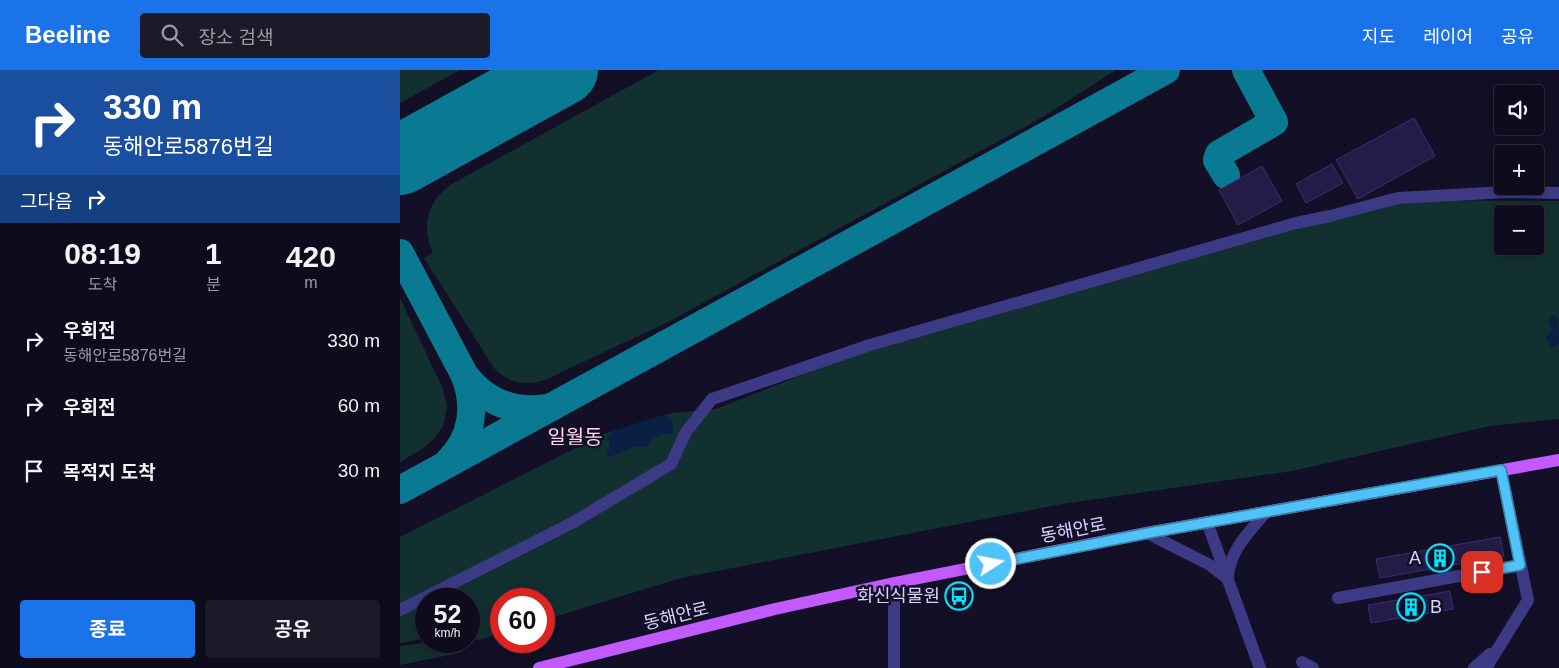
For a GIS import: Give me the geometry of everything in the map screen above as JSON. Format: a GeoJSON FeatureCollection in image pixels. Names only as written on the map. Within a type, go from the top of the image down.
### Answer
{"type":"FeatureCollection","features":[{"type":"Feature","properties":{"kind":"main road","name":"동해안로"},"geometry":{"type":"LineString","coordinates":[[539,668],[766,612],[894,583],[1207,522],[1559,460]]}},
{"type":"Feature","properties":{"kind":"street"},"geometry":{"type":"LineString","coordinates":[[400,610],[572,523],[671,464],[686,432],[712,399],[870,344],[1286,225],[1330,216],[1398,198],[1506,192],[1559,193]]}},
{"type":"Feature","properties":{"kind":"street"},"geometry":{"type":"LineString","coordinates":[[1486,668],[1528,600],[1501,470]]}},
{"type":"Feature","properties":{"kind":"street"},"geometry":{"type":"LineString","coordinates":[[1228,579],[1230,561],[1238,547],[1266,512]]}},
{"type":"Feature","properties":{"kind":"street"},"geometry":{"type":"LineString","coordinates":[[1207,522],[1260,668]]}},
{"type":"Feature","properties":{"kind":"street"},"geometry":{"type":"LineString","coordinates":[[1148,533],[1210,565],[1228,579]]}},
{"type":"Feature","properties":{"kind":"street"},"geometry":{"type":"LineString","coordinates":[[1338,598],[1520,565]]}},
{"type":"Feature","properties":{"kind":"street"},"geometry":{"type":"LineString","coordinates":[[894,583],[894,668]]}},
{"type":"Feature","properties":{"kind":"street"},"geometry":{"type":"LineString","coordinates":[[1474,668],[1499,646]]}},
{"type":"Feature","properties":{"kind":"green space"},"geometry":{"type":"Polygon","coordinates":[[[400,70],[460,70],[400,103],[400,70]]]}},
{"type":"Feature","properties":{"kind":"green space"},"geometry":{"type":"Polygon","coordinates":[[[659,70],[1116,70],[1041,118],[670,321],[545,380],[524,383],[511,380],[494,368],[424,258],[433,253],[427,234],[428,216],[431,207],[450,185],[659,70]]]}},
{"type":"Feature","properties":{"kind":"green space"},"geometry":{"type":"Polygon","coordinates":[[[1399,200],[1559,201],[1559,419],[1490,426],[1292,471],[1062,504],[681,578],[555,617],[555,588],[490,588],[490,636],[480,640],[480,588],[415,588],[415,640],[400,643],[400,537],[601,435],[672,413],[716,409],[845,358],[1399,200]]]}},
{"type":"Feature","properties":{"kind":"green space"},"geometry":{"type":"Polygon","coordinates":[[[400,298],[443,389],[447,406],[444,424],[435,438],[422,449],[400,462],[400,298]]]}},
{"type":"Feature","properties":{"kind":"green space"},"geometry":{"type":"Polygon","coordinates":[[[415,644],[415,653],[459,653],[400,665],[400,646],[415,644]]]}},
{"type":"Feature","properties":{"kind":"water"},"geometry":{"type":"Polygon","coordinates":[[[1551,314],[1556,316],[1558,320],[1559,343],[1555,347],[1551,347],[1546,338],[1552,330],[1548,322],[1551,314]]]}},
{"type":"Feature","properties":{"kind":"water"},"geometry":{"type":"Polygon","coordinates":[[[663,415],[670,418],[673,423],[673,434],[657,436],[646,447],[635,447],[609,457],[606,453],[610,444],[607,437],[613,431],[663,415]]]}},
{"type":"Feature","properties":{"kind":"building"},"geometry":{"type":"Polygon","coordinates":[[[1414,118],[1435,156],[1358,199],[1336,160],[1414,118]]]}},
{"type":"Feature","properties":{"kind":"building"},"geometry":{"type":"Polygon","coordinates":[[[1332,164],[1343,183],[1306,203],[1296,184],[1332,164]]]}},
{"type":"Feature","properties":{"kind":"building"},"geometry":{"type":"Polygon","coordinates":[[[1262,166],[1282,201],[1238,225],[1219,190],[1262,166]]]}},
{"type":"Feature","properties":{"kind":"building","name":"A"},"geometry":{"type":"Polygon","coordinates":[[[1500,537],[1504,556],[1380,578],[1376,559],[1500,537]]]}},
{"type":"Feature","properties":{"kind":"building","name":"B"},"geometry":{"type":"Polygon","coordinates":[[[1450,591],[1453,609],[1371,623],[1368,605],[1450,591]]]}},
{"type":"Feature","properties":{"kind":"taxiway"},"geometry":{"type":"LineString","coordinates":[[400,490],[1166,70]]}},
{"type":"Feature","properties":{"kind":"taxiway"},"geometry":{"type":"LineString","coordinates":[[1226,175],[1217,160],[1219,154],[1274,122],[1246,70]]}},
{"type":"Feature","properties":{"kind":"taxiway"},"geometry":{"type":"LineString","coordinates":[[400,165],[408,156]]}},
{"type":"Feature","properties":{"kind":"taxiway"},"geometry":{"type":"LineString","coordinates":[[400,253],[464,374]]}},
{"type":"Feature","properties":{"kind":"taxiway"},"geometry":{"type":"LineString","coordinates":[[448,462],[463,442],[470,421],[470,397],[464,374],[481,391],[500,403],[522,409],[546,408]]}},
{"type":"Feature","properties":{"kind":"runway"},"geometry":{"type":"LineString","coordinates":[[400,160],[563,70]]}},
{"type":"Feature","properties":{"kind":"place","name":"A"},"geometry":{"type":"Point","coordinates":[1440,558]}},
{"type":"Feature","properties":{"kind":"place","name":"화신식물원"},"geometry":{"type":"Point","coordinates":[959,596]}},
{"type":"Feature","properties":{"kind":"place","name":"B"},"geometry":{"type":"Point","coordinates":[1411,607]}},
{"type":"Feature","properties":{"kind":"district","name":"일월동"},"geometry":{"type":"Point","coordinates":[575,437]}},
{"type":"Feature","properties":{"kind":"route"},"geometry":{"type":"LineString","coordinates":[[991,564],[1148,533],[1501,470],[1520,565],[1482,572]]}}]}
